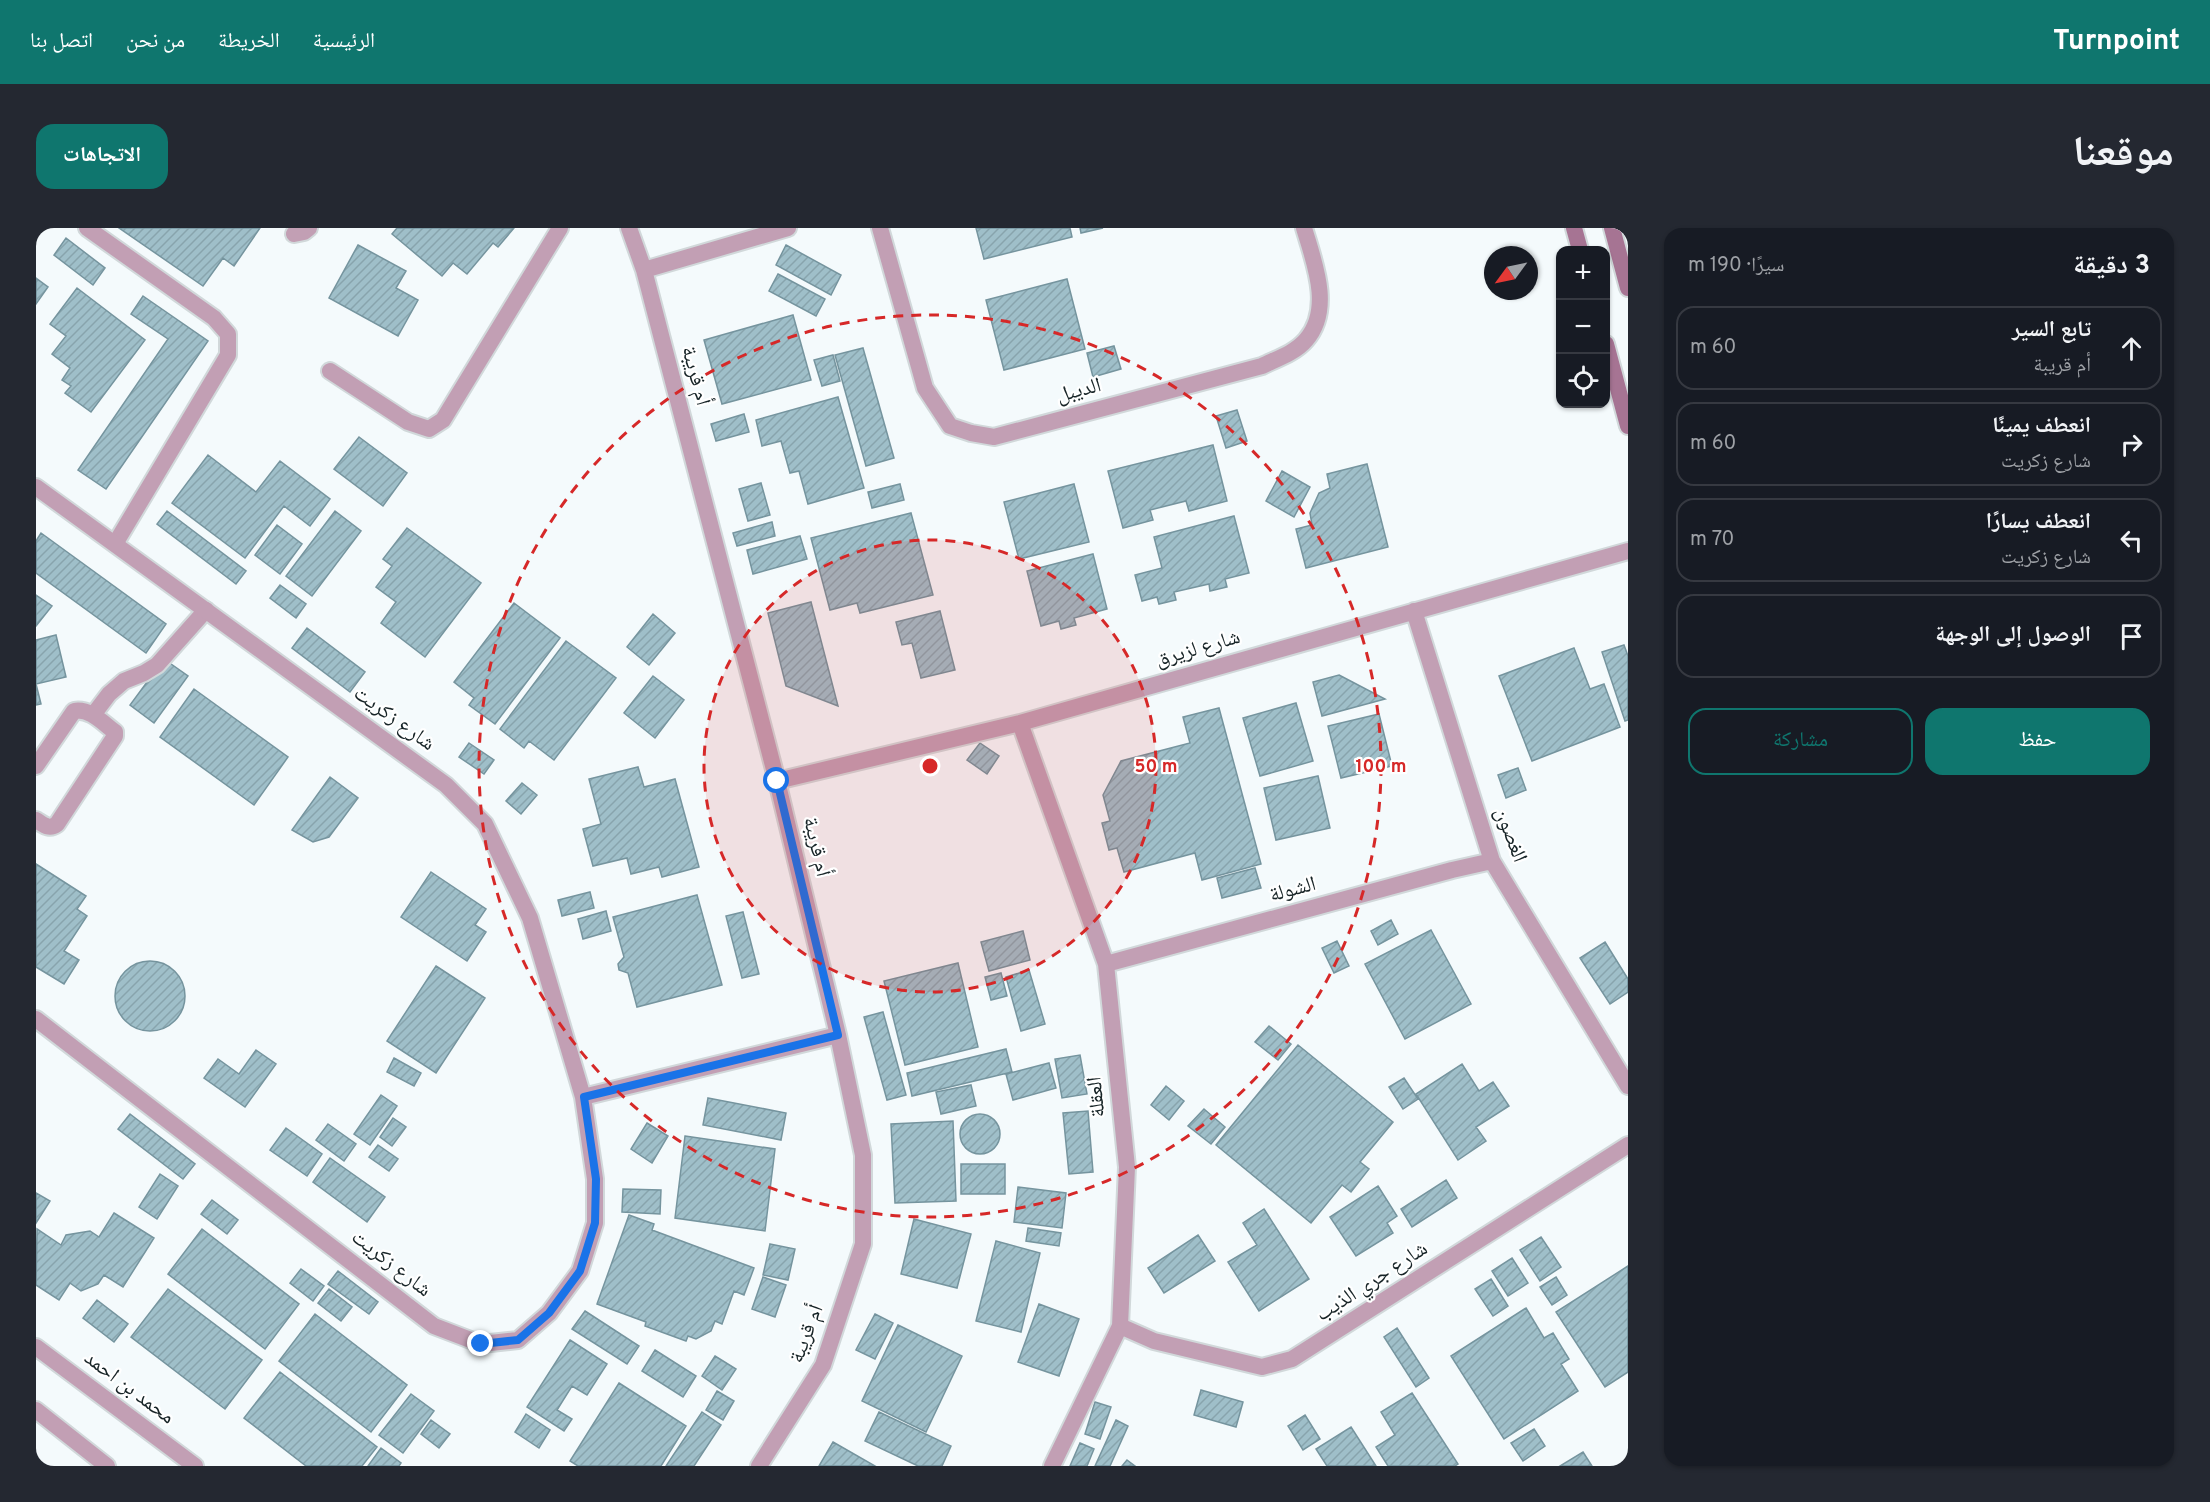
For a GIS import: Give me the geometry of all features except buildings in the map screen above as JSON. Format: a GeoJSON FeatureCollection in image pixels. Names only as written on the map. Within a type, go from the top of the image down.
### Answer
{"type":"FeatureCollection","features":[{"type":"Feature","properties":{"kind":"main road"},"geometry":{"type":"LineString","coordinates":[[1574,228],[1579,246]]}},
{"type":"Feature","properties":{"kind":"main road"},"geometry":{"type":"LineString","coordinates":[[1612,228],[1628,288]]}},
{"type":"Feature","properties":{"kind":"main road"},"geometry":{"type":"LineString","coordinates":[[1608,354],[1628,426]]}},
{"type":"Feature","properties":{"kind":"street"},"geometry":{"type":"LineString","coordinates":[[87,228],[214,318],[228,334],[228,355],[115,544]]}},
{"type":"Feature","properties":{"kind":"street"},"geometry":{"type":"LineString","coordinates":[[330,371],[408,422],[429,429],[443,420],[560,228]]}},
{"type":"Feature","properties":{"kind":"street","name":"أم قريبة"},"geometry":{"type":"LineString","coordinates":[[629,228],[644,270],[777,781],[838,1035],[863,1155],[863,1244],[824,1365],[759,1466]]}},
{"type":"Feature","properties":{"kind":"street"},"geometry":{"type":"LineString","coordinates":[[644,270],[788,228]]}},
{"type":"Feature","properties":{"kind":"street","name":"الديبل"},"geometry":{"type":"LineString","coordinates":[[880,228],[925,388],[950,426],[970,433],[994,437],[1262,366],[1287,354],[1306,341],[1317,320],[1320,297],[1318,277],[1304,228]]}},
{"type":"Feature","properties":{"kind":"street","name":"شارع زكريت"},"geometry":{"type":"LineString","coordinates":[[36,486],[447,785],[485,824],[530,918],[584,1097],[596,1179],[595,1223],[580,1271],[549,1313],[518,1340],[481,1344],[434,1326],[36,1019]]}},
{"type":"Feature","properties":{"kind":"street","name":"شارع لزيرق"},"geometry":{"type":"LineString","coordinates":[[777,781],[1020,723],[1628,551]]}},
{"type":"Feature","properties":{"kind":"street"},"geometry":{"type":"LineString","coordinates":[[93,715],[109,694],[124,681],[144,674],[157,665],[206,610]]}},
{"type":"Feature","properties":{"kind":"street","name":"الغصون"},"geometry":{"type":"LineString","coordinates":[[1414,611],[1492,861],[1628,1086]]}},
{"type":"Feature","properties":{"kind":"street"},"geometry":{"type":"LineString","coordinates":[[36,766],[74,711],[82,710],[93,715],[114,732],[115,736],[57,824],[48,827],[36,820]]}},
{"type":"Feature","properties":{"kind":"street","name":"العقلة"},"geometry":{"type":"LineString","coordinates":[[1020,723],[1106,964],[1127,1167],[1120,1326],[1052,1466]]}},
{"type":"Feature","properties":{"kind":"street","name":"الشولة"},"geometry":{"type":"LineString","coordinates":[[1106,964],[1492,861]]}},
{"type":"Feature","properties":{"kind":"street"},"geometry":{"type":"LineString","coordinates":[[584,1097],[838,1035]]}},
{"type":"Feature","properties":{"kind":"street","name":"شارع جري الذيب"},"geometry":{"type":"LineString","coordinates":[[1120,1326],[1154,1341],[1262,1367],[1292,1359],[1628,1145]]}},
{"type":"Feature","properties":{"kind":"street","name":"محمد بن احمد"},"geometry":{"type":"LineString","coordinates":[[36,1347],[195,1466]]}},
{"type":"Feature","properties":{"kind":"street"},"geometry":{"type":"LineString","coordinates":[[36,1410],[107,1466]]}},
{"type":"Feature","properties":{"kind":"route"},"geometry":{"type":"LineString","coordinates":[[481,1344],[518,1340],[549,1313],[580,1271],[595,1223],[596,1179],[584,1097],[838,1035],[777,781]]}}]}
